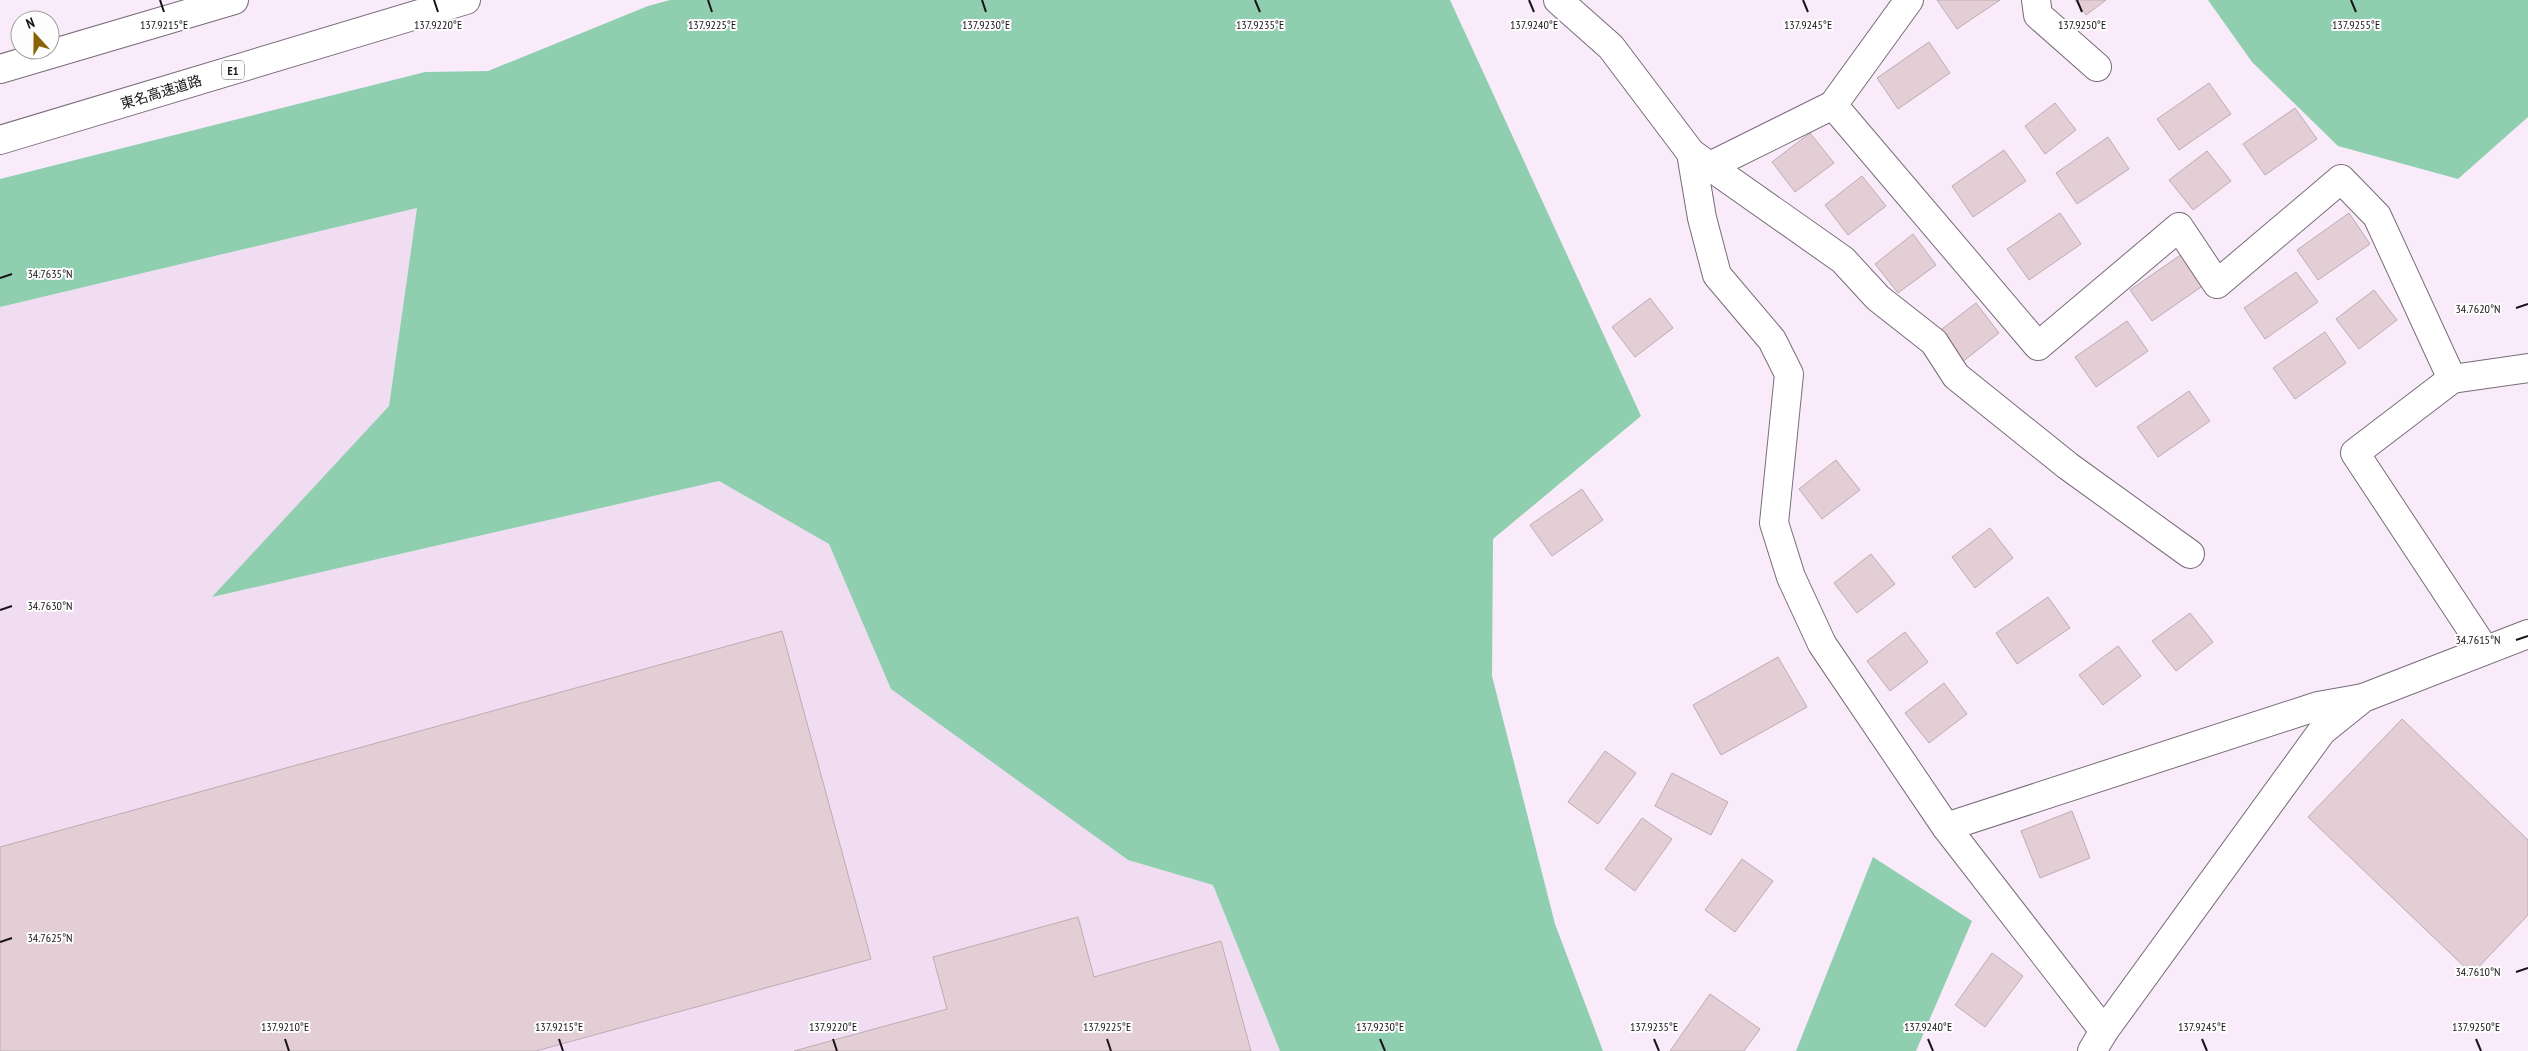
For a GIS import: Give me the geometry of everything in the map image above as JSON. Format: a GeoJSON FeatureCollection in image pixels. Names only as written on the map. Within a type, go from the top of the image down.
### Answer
{"type":"FeatureCollection","features":[{"type":"Feature","properties":{"kind":"main road"},"geometry":{"type":"LineString","coordinates":[[0,70],[234,0]]}},
{"type":"Feature","properties":{"kind":"main road","name":"東名高速道路"},"geometry":{"type":"LineString","coordinates":[[0,140],[466,0]]}},
{"type":"Feature","properties":{"kind":"main road"},"geometry":{"type":"LineString","coordinates":[[1558,0],[1612,47],[1700,159],[1843,260],[1878,298],[1934,342],[1956,376],[2068,466],[2190,554]]}},
{"type":"Feature","properties":{"kind":"main road"},"geometry":{"type":"LineString","coordinates":[[1700,159],[1833,104],[1909,0]]}},
{"type":"Feature","properties":{"kind":"main road"},"geometry":{"type":"LineString","coordinates":[[2036,0],[2038,15],[2097,67]]}},
{"type":"Feature","properties":{"kind":"main road"},"geometry":{"type":"LineString","coordinates":[[1833,104],[2038,346],[2179,227],[2217,284],[2341,179],[2377,216],[2452,379]]}},
{"type":"Feature","properties":{"kind":"main road"},"geometry":{"type":"LineString","coordinates":[[1700,159],[1702,218],[1717,275],[1772,340],[1789,374],[1774,523],[1790,578],[1822,644],[1946,827],[2098,1041],[2322,731],[2363,698]]}},
{"type":"Feature","properties":{"kind":"main road"},"geometry":{"type":"LineString","coordinates":[[2484,650],[2355,452],[2452,379],[2528,368]]}},
{"type":"Feature","properties":{"kind":"main road"},"geometry":{"type":"LineString","coordinates":[[1946,827],[2318,706],[2363,698],[2528,634]]}},
{"type":"Feature","properties":{"kind":"shaded area"},"geometry":{"type":"Polygon","coordinates":[[[417,208],[389,406],[213,597],[719,481],[829,544],[892,689],[1128,860],[1213,885],[1280,1051],[0,1051],[0,307],[417,208]]]}},
{"type":"Feature","properties":{"kind":"green space"},"geometry":{"type":"Polygon","coordinates":[[[670,0],[1450,0],[1641,416],[1493,539],[1492,676],[1555,924],[1603,1051],[1280,1051],[1213,885],[1128,860],[891,689],[829,544],[719,481],[212,597],[389,406],[417,208],[0,307],[0,179],[425,72],[488,71],[648,6],[670,0]]]}},
{"type":"Feature","properties":{"kind":"green space"},"geometry":{"type":"Polygon","coordinates":[[[2208,0],[2528,0],[2528,117],[2458,179],[2338,146],[2252,62],[2208,0]]]}},
{"type":"Feature","properties":{"kind":"green space"},"geometry":{"type":"Polygon","coordinates":[[[1873,857],[1972,921],[1916,1051],[1796,1051],[1873,857]]]}},
{"type":"Feature","properties":{"kind":"building"},"geometry":{"type":"Polygon","coordinates":[[[1937,0],[2000,0],[1957,29],[1937,0]]]}},
{"type":"Feature","properties":{"kind":"building"},"geometry":{"type":"Polygon","coordinates":[[[2075,0],[2106,0],[2086,15],[2075,0]]]}},
{"type":"Feature","properties":{"kind":"building"},"geometry":{"type":"Polygon","coordinates":[[[1929,42],[1950,73],[1898,109],[1877,78],[1929,42]]]}},
{"type":"Feature","properties":{"kind":"building"},"geometry":{"type":"Polygon","coordinates":[[[2209,83],[2231,114],[2179,150],[2157,119],[2209,83]]]}},
{"type":"Feature","properties":{"kind":"building"},"geometry":{"type":"Polygon","coordinates":[[[2055,103],[2076,130],[2045,154],[2025,126],[2055,103]]]}},
{"type":"Feature","properties":{"kind":"building"},"geometry":{"type":"Polygon","coordinates":[[[2295,108],[2317,139],[2265,175],[2243,144],[2295,108]]]}},
{"type":"Feature","properties":{"kind":"building"},"geometry":{"type":"Polygon","coordinates":[[[1810,133],[1834,163],[1795,192],[1772,162],[1810,133]]]}},
{"type":"Feature","properties":{"kind":"building"},"geometry":{"type":"Polygon","coordinates":[[[2108,137],[2129,169],[2077,204],[2056,173],[2108,137]]]}},
{"type":"Feature","properties":{"kind":"building"},"geometry":{"type":"Polygon","coordinates":[[[2004,150],[2026,181],[1973,217],[1952,186],[2004,150]]]}},
{"type":"Feature","properties":{"kind":"building"},"geometry":{"type":"Polygon","coordinates":[[[2207,151],[2231,181],[2193,210],[2169,180],[2207,151]]]}},
{"type":"Feature","properties":{"kind":"building"},"geometry":{"type":"Polygon","coordinates":[[[1862,176],[1886,206],[1848,235],[1825,205],[1862,176]]]}},
{"type":"Feature","properties":{"kind":"building"},"geometry":{"type":"Polygon","coordinates":[[[2060,213],[2081,244],[2029,280],[2007,249],[2060,213]]]}},
{"type":"Feature","properties":{"kind":"building"},"geometry":{"type":"Polygon","coordinates":[[[2349,213],[2370,244],[2318,280],[2297,250],[2349,213]]]}},
{"type":"Feature","properties":{"kind":"building"},"geometry":{"type":"Polygon","coordinates":[[[1913,234],[1936,265],[1898,293],[1875,264],[1913,234]]]}},
{"type":"Feature","properties":{"kind":"building"},"geometry":{"type":"Polygon","coordinates":[[[2182,254],[2204,285],[2152,321],[2130,290],[2182,254]]]}},
{"type":"Feature","properties":{"kind":"building"},"geometry":{"type":"Polygon","coordinates":[[[2296,272],[2318,302],[2265,339],[2244,308],[2296,272]]]}},
{"type":"Feature","properties":{"kind":"building"},"geometry":{"type":"Polygon","coordinates":[[[2374,290],[2397,320],[2359,349],[2336,319],[2374,290]]]}},
{"type":"Feature","properties":{"kind":"building"},"geometry":{"type":"Polygon","coordinates":[[[1650,298],[1673,328],[1635,357],[1612,327],[1650,298]]]}},
{"type":"Feature","properties":{"kind":"building"},"geometry":{"type":"Polygon","coordinates":[[[1976,303],[1999,333],[1961,363],[1938,332],[1976,303]]]}},
{"type":"Feature","properties":{"kind":"building"},"geometry":{"type":"Polygon","coordinates":[[[2127,321],[2148,351],[2096,387],[2075,357],[2127,321]]]}},
{"type":"Feature","properties":{"kind":"building"},"geometry":{"type":"Polygon","coordinates":[[[2325,332],[2346,363],[2295,399],[2273,368],[2325,332]]]}},
{"type":"Feature","properties":{"kind":"building"},"geometry":{"type":"Polygon","coordinates":[[[2189,391],[2210,421],[2158,457],[2137,427],[2189,391]]]}},
{"type":"Feature","properties":{"kind":"building"},"geometry":{"type":"Polygon","coordinates":[[[1836,460],[1860,490],[1822,519],[1799,489],[1836,460]]]}},
{"type":"Feature","properties":{"kind":"building"},"geometry":{"type":"Polygon","coordinates":[[[1582,489],[1603,520],[1552,556],[1530,525],[1582,489]]]}},
{"type":"Feature","properties":{"kind":"building"},"geometry":{"type":"Polygon","coordinates":[[[1990,528],[2013,558],[1975,588],[1952,557],[1990,528]]]}},
{"type":"Feature","properties":{"kind":"building"},"geometry":{"type":"Polygon","coordinates":[[[1871,554],[1895,584],[1857,613],[1834,583],[1871,554]]]}},
{"type":"Feature","properties":{"kind":"building"},"geometry":{"type":"Polygon","coordinates":[[[2048,597],[2070,628],[2017,664],[1996,633],[2048,597]]]}},
{"type":"Feature","properties":{"kind":"building"},"geometry":{"type":"Polygon","coordinates":[[[2190,613],[2213,642],[2176,671],[2152,641],[2190,613]]]}},
{"type":"Feature","properties":{"kind":"building"},"geometry":{"type":"Polygon","coordinates":[[[782,631],[871,959],[536,1051],[0,1051],[0,847],[782,631]]]}},
{"type":"Feature","properties":{"kind":"building"},"geometry":{"type":"Polygon","coordinates":[[[1905,632],[1928,662],[1890,691],[1867,661],[1905,632]]]}},
{"type":"Feature","properties":{"kind":"building"},"geometry":{"type":"Polygon","coordinates":[[[2118,646],[2141,676],[2103,705],[2079,675],[2118,646]]]}},
{"type":"Feature","properties":{"kind":"building"},"geometry":{"type":"Polygon","coordinates":[[[1778,657],[1807,707],[1721,755],[1693,705],[1778,657]]]}},
{"type":"Feature","properties":{"kind":"building"},"geometry":{"type":"Polygon","coordinates":[[[1944,683],[1967,714],[1929,743],[1905,713],[1944,683]]]}},
{"type":"Feature","properties":{"kind":"building"},"geometry":{"type":"Polygon","coordinates":[[[2402,719],[2528,840],[2528,915],[2472,974],[2308,817],[2402,719]]]}},
{"type":"Feature","properties":{"kind":"building"},"geometry":{"type":"Polygon","coordinates":[[[1605,751],[1636,773],[1598,824],[1568,802],[1605,751]]]}},
{"type":"Feature","properties":{"kind":"building"},"geometry":{"type":"Polygon","coordinates":[[[1672,773],[1728,802],[1711,835],[1655,806],[1672,773]]]}},
{"type":"Feature","properties":{"kind":"building"},"geometry":{"type":"Polygon","coordinates":[[[2072,811],[2090,858],[2040,878],[2021,831],[2072,811]]]}},
{"type":"Feature","properties":{"kind":"building"},"geometry":{"type":"Polygon","coordinates":[[[1642,818],[1672,839],[1635,891],[1605,869],[1642,818]]]}},
{"type":"Feature","properties":{"kind":"building"},"geometry":{"type":"Polygon","coordinates":[[[1742,859],[1773,881],[1735,932],[1705,910],[1742,859]]]}},
{"type":"Feature","properties":{"kind":"building"},"geometry":{"type":"Polygon","coordinates":[[[1078,917],[1094,977],[1221,941],[1251,1051],[794,1051],[947,1009],[933,957],[1078,917]]]}},
{"type":"Feature","properties":{"kind":"building"},"geometry":{"type":"Polygon","coordinates":[[[1992,953],[2023,976],[1985,1027],[1955,1005],[1992,953]]]}},
{"type":"Feature","properties":{"kind":"building"},"geometry":{"type":"Polygon","coordinates":[[[1710,994],[1760,1029],[1744,1051],[1670,1051],[1710,994]]]}}]}
